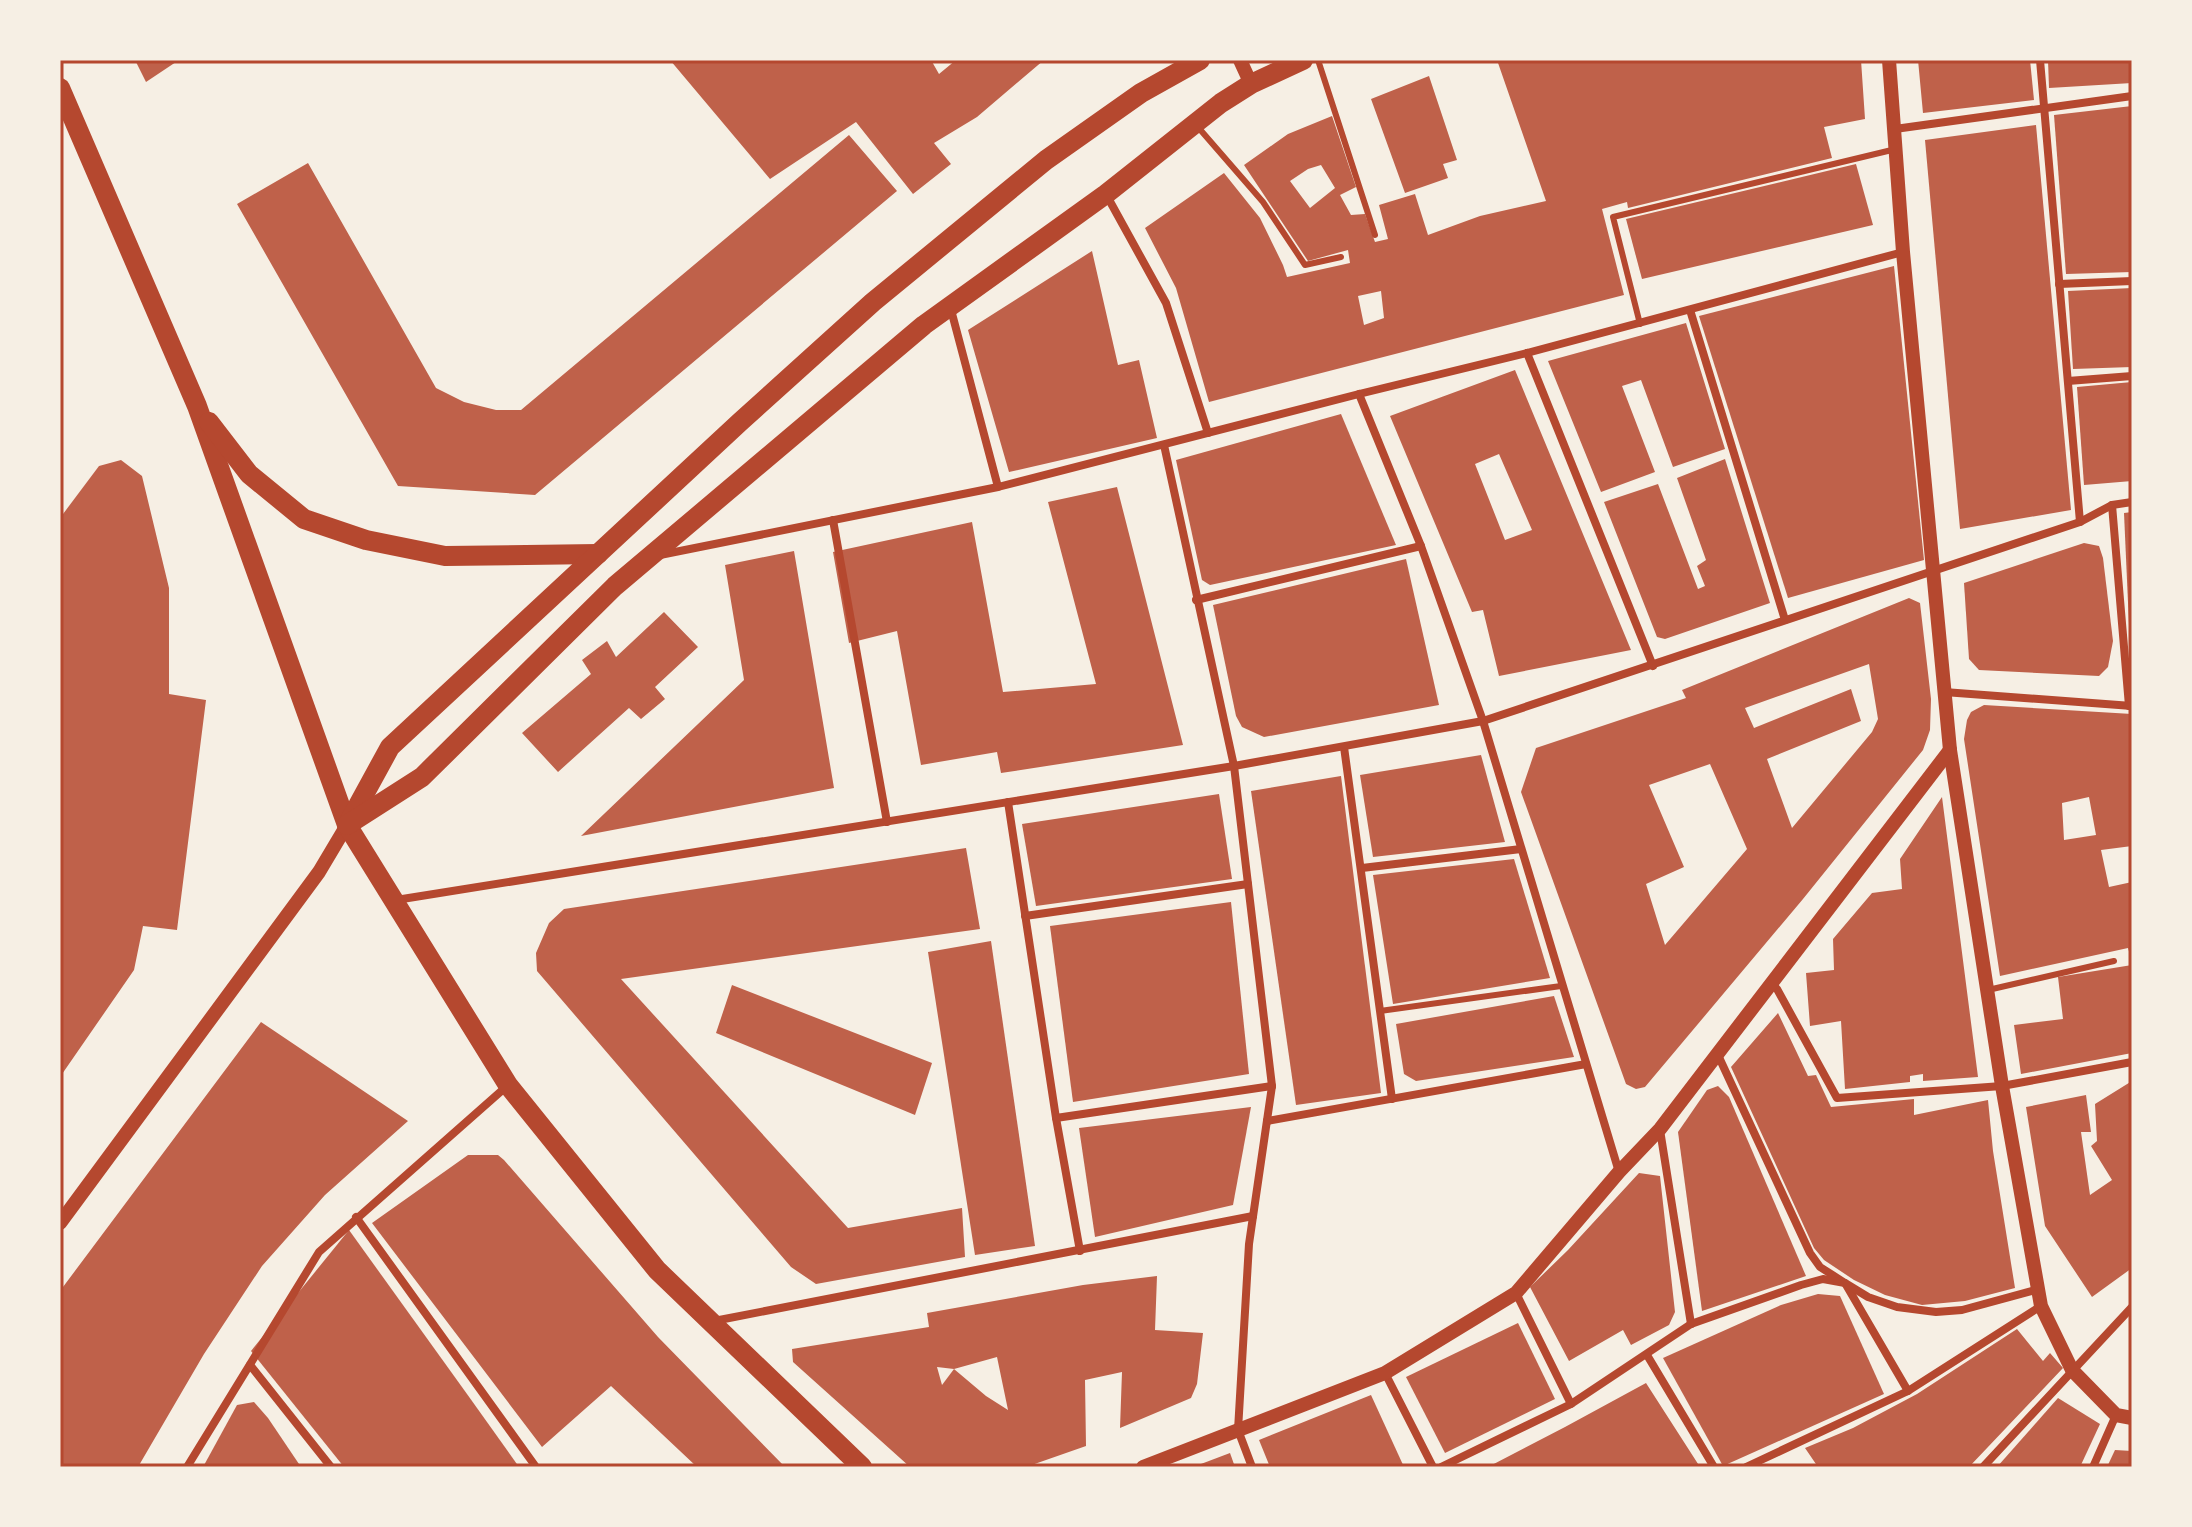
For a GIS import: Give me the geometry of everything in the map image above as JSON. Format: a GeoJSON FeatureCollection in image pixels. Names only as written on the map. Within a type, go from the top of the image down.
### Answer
{"type":"FeatureCollection","features":[{"type":"Feature","properties":{"kind":"main road"},"geometry":{"type":"LineString","coordinates":[[347,825],[390,747],[862,312],[1046,160],[1141,93],[1200,60]]}},
{"type":"Feature","properties":{"kind":"main road"},"geometry":{"type":"LineString","coordinates":[[347,825],[422,777],[615,586],[950,304],[1106,194],[1194,123],[1251,84],[1303,60]]}},
{"type":"Feature","properties":{"kind":"main road"},"geometry":{"type":"LineString","coordinates":[[60,88],[197,406],[347,825],[391,901],[508,1085],[657,1270],[862,1467]]}},
{"type":"Feature","properties":{"kind":"main road"},"geometry":{"type":"LineString","coordinates":[[197,406],[249,474],[304,519],[366,540],[445,556],[598,554]]}},
{"type":"Feature","properties":{"kind":"street"},"geometry":{"type":"LineString","coordinates":[[1240,60],[1251,84]]}},
{"type":"Feature","properties":{"kind":"street"},"geometry":{"type":"LineString","coordinates":[[1889,60],[1903,252],[1950,750],[2002,1086],[2041,1306],[2072,1370],[2116,1415],[2132,1418]]}},
{"type":"Feature","properties":{"kind":"street"},"geometry":{"type":"LineString","coordinates":[[2040,60],[2080,522]]}},
{"type":"Feature","properties":{"kind":"street"},"geometry":{"type":"LineString","coordinates":[[1895,129],[2132,96]]}},
{"type":"Feature","properties":{"kind":"street"},"geometry":{"type":"LineString","coordinates":[[1106,194],[1166,303],[1208,433]]}},
{"type":"Feature","properties":{"kind":"street"},"geometry":{"type":"LineString","coordinates":[[649,557],[998,487],[1640,324],[1903,252]]}},
{"type":"Feature","properties":{"kind":"street"},"geometry":{"type":"LineString","coordinates":[[2059,284],[2132,281]]}},
{"type":"Feature","properties":{"kind":"street"},"geometry":{"type":"LineString","coordinates":[[950,304],[998,487]]}},
{"type":"Feature","properties":{"kind":"street"},"geometry":{"type":"LineString","coordinates":[[1690,310],[1785,620]]}},
{"type":"Feature","properties":{"kind":"street"},"geometry":{"type":"LineString","coordinates":[[1527,353],[1653,666]]}},
{"type":"Feature","properties":{"kind":"street"},"geometry":{"type":"LineString","coordinates":[[2068,381],[2132,376]]}},
{"type":"Feature","properties":{"kind":"street"},"geometry":{"type":"LineString","coordinates":[[1359,394],[1421,546],[1483,721],[1619,1172]]}},
{"type":"Feature","properties":{"kind":"street"},"geometry":{"type":"LineString","coordinates":[[1164,445],[1234,766],[1272,1086],[1249,1244],[1238,1430],[1252,1467]]}},
{"type":"Feature","properties":{"kind":"street"},"geometry":{"type":"LineString","coordinates":[[391,901],[1234,766],[1483,721],[2080,522],[2112,505],[2132,502]]}},
{"type":"Feature","properties":{"kind":"street"},"geometry":{"type":"LineString","coordinates":[[1943,692],[2130,706],[2112,505]]}},
{"type":"Feature","properties":{"kind":"street"},"geometry":{"type":"LineString","coordinates":[[833,520],[887,822]]}},
{"type":"Feature","properties":{"kind":"street"},"geometry":{"type":"LineString","coordinates":[[1196,600],[1421,546]]}},
{"type":"Feature","properties":{"kind":"street"},"geometry":{"type":"LineString","coordinates":[[1344,747],[1392,1099]]}},
{"type":"Feature","properties":{"kind":"street"},"geometry":{"type":"LineString","coordinates":[[1143,1467],[1385,1373],[1516,1293],[1619,1172],[1660,1129],[1950,750]]}},
{"type":"Feature","properties":{"kind":"street"},"geometry":{"type":"LineString","coordinates":[[1008,802],[1056,1118],[1080,1251]]}},
{"type":"Feature","properties":{"kind":"street"},"geometry":{"type":"LineString","coordinates":[[60,1223],[319,872],[347,825]]}},
{"type":"Feature","properties":{"kind":"street"},"geometry":{"type":"LineString","coordinates":[[1362,868],[1521,849]]}},
{"type":"Feature","properties":{"kind":"street"},"geometry":{"type":"LineString","coordinates":[[1025,916],[1248,884]]}},
{"type":"Feature","properties":{"kind":"street"},"geometry":{"type":"LineString","coordinates":[[1771,982],[1837,1098],[2002,1086],[2132,1062]]}},
{"type":"Feature","properties":{"kind":"street"},"geometry":{"type":"LineString","coordinates":[[1716,1052],[1810,1253],[1820,1267],[1868,1297],[1897,1307],[1926,1312],[1962,1310],[2040,1289]]}},
{"type":"Feature","properties":{"kind":"street"},"geometry":{"type":"LineString","coordinates":[[1267,1121],[1586,1064]]}},
{"type":"Feature","properties":{"kind":"street"},"geometry":{"type":"LineString","coordinates":[[187,1467],[319,1252],[508,1085]]}},
{"type":"Feature","properties":{"kind":"street"},"geometry":{"type":"LineString","coordinates":[[1056,1118],[1272,1086]]}},
{"type":"Feature","properties":{"kind":"street"},"geometry":{"type":"LineString","coordinates":[[1660,1129],[1691,1324]]}},
{"type":"Feature","properties":{"kind":"street"},"geometry":{"type":"LineString","coordinates":[[709,1321],[1253,1216]]}},
{"type":"Feature","properties":{"kind":"street"},"geometry":{"type":"LineString","coordinates":[[356,1217],[536,1467]]}},
{"type":"Feature","properties":{"kind":"street"},"geometry":{"type":"LineString","coordinates":[[1441,1467],[1571,1404],[1691,1324],[1823,1279],[1845,1283],[1908,1391]]}},
{"type":"Feature","properties":{"kind":"street"},"geometry":{"type":"LineString","coordinates":[[1516,1293],[1571,1404]]}},
{"type":"Feature","properties":{"kind":"street"},"geometry":{"type":"LineString","coordinates":[[1746,1467],[1908,1391],[2041,1306]]}},
{"type":"Feature","properties":{"kind":"street"},"geometry":{"type":"LineString","coordinates":[[1983,1467],[2132,1307]]}},
{"type":"Feature","properties":{"kind":"street"},"geometry":{"type":"LineString","coordinates":[[1647,1355],[1714,1467]]}},
{"type":"Feature","properties":{"kind":"street"},"geometry":{"type":"LineString","coordinates":[[250,1365],[331,1467]]}},
{"type":"Feature","properties":{"kind":"street"},"geometry":{"type":"LineString","coordinates":[[1385,1373],[1433,1467]]}},
{"type":"Feature","properties":{"kind":"street"},"geometry":{"type":"LineString","coordinates":[[2093,1467],[2116,1415]]}},
{"type":"Feature","properties":{"kind":"lane"},"geometry":{"type":"LineString","coordinates":[[1318,60],[1375,235]]}},
{"type":"Feature","properties":{"kind":"lane"},"geometry":{"type":"LineString","coordinates":[[1194,123],[1263,202],[1305,265],[1341,257]]}},
{"type":"Feature","properties":{"kind":"lane"},"geometry":{"type":"LineString","coordinates":[[1640,324],[1613,217],[1896,149]]}},
{"type":"Feature","properties":{"kind":"lane"},"geometry":{"type":"LineString","coordinates":[[1988,990],[2114,961]]}},
{"type":"Feature","properties":{"kind":"lane"},"geometry":{"type":"LineString","coordinates":[[1380,1011],[1561,986]]}},
{"type":"Feature","properties":{"kind":"building"},"geometry":{"type":"Polygon","coordinates":[[[135,60],[179,60],[146,82],[135,60]]]}},
{"type":"Feature","properties":{"kind":"building"},"geometry":{"type":"Polygon","coordinates":[[[670,60],[931,60],[939,74],[956,60],[1044,60],[977,117],[934,143],[951,164],[913,194],[856,122],[770,179],[670,60]]]}},
{"type":"Feature","properties":{"kind":"building"},"geometry":{"type":"Polygon","coordinates":[[[1497,60],[1861,60],[1865,119],[1824,127],[1832,158],[1628,208],[1627,202],[1602,209],[1624,295],[1209,402],[1176,288],[1145,228],[1224,173],[1260,218],[1287,277],[1350,263],[1348,250],[1308,261],[1244,165],[1288,134],[1332,116],[1356,187],[1340,195],[1351,215],[1365,214],[1375,242],[1388,239],[1379,205],[1415,194],[1428,235],[1480,216],[1546,201],[1497,60]],[[1321,165],[1308,169],[1290,181],[1310,208],[1335,188],[1321,165]],[[1381,291],[1358,296],[1364,325],[1384,318],[1381,291]]]}},
{"type":"Feature","properties":{"kind":"building"},"geometry":{"type":"Polygon","coordinates":[[[1918,60],[2030,60],[2034,100],[1923,113],[1918,60]]]}},
{"type":"Feature","properties":{"kind":"building"},"geometry":{"type":"Polygon","coordinates":[[[2048,60],[2132,60],[2132,83],[2049,88],[2048,60]]]}},
{"type":"Feature","properties":{"kind":"building"},"geometry":{"type":"Polygon","coordinates":[[[1429,76],[1457,160],[1443,164],[1448,178],[1405,193],[1371,99],[1429,76]]]}},
{"type":"Feature","properties":{"kind":"building"},"geometry":{"type":"Polygon","coordinates":[[[2132,106],[2132,272],[2066,274],[2054,115],[2132,106]]]}},
{"type":"Feature","properties":{"kind":"building"},"geometry":{"type":"Polygon","coordinates":[[[2036,125],[2071,510],[1960,529],[1925,140],[2036,125]]]}},
{"type":"Feature","properties":{"kind":"building"},"geometry":{"type":"Polygon","coordinates":[[[849,135],[897,191],[535,495],[398,486],[237,204],[308,163],[436,388],[464,402],[496,410],[521,410],[849,135]]]}},
{"type":"Feature","properties":{"kind":"building"},"geometry":{"type":"Polygon","coordinates":[[[1856,164],[1873,225],[1642,279],[1626,219],[1856,164]]]}},
{"type":"Feature","properties":{"kind":"building"},"geometry":{"type":"Polygon","coordinates":[[[1092,251],[1118,365],[1139,360],[1157,438],[1009,472],[968,330],[1092,251]]]}},
{"type":"Feature","properties":{"kind":"building"},"geometry":{"type":"Polygon","coordinates":[[[1894,266],[1924,560],[1788,598],[1699,316],[1894,266]]]}},
{"type":"Feature","properties":{"kind":"building"},"geometry":{"type":"Polygon","coordinates":[[[2132,288],[2132,367],[2073,369],[2068,291],[2132,288]]]}},
{"type":"Feature","properties":{"kind":"building"},"geometry":{"type":"Polygon","coordinates":[[[1686,323],[1725,449],[1673,467],[1641,380],[1622,386],[1655,472],[1601,492],[1548,361],[1686,323]]]}},
{"type":"Feature","properties":{"kind":"building"},"geometry":{"type":"Polygon","coordinates":[[[1515,370],[1631,650],[1499,676],[1483,610],[1472,612],[1390,416],[1515,370]],[[1499,454],[1475,464],[1505,540],[1532,530],[1499,454]]]}},
{"type":"Feature","properties":{"kind":"building"},"geometry":{"type":"Polygon","coordinates":[[[2132,382],[2132,481],[2084,485],[2077,387],[2132,382]]]}},
{"type":"Feature","properties":{"kind":"building"},"geometry":{"type":"Polygon","coordinates":[[[1341,414],[1396,545],[1210,585],[1202,580],[1176,460],[1341,414]]]}},
{"type":"Feature","properties":{"kind":"building"},"geometry":{"type":"Polygon","coordinates":[[[1725,459],[1770,603],[1665,639],[1657,637],[1604,502],[1658,484],[1698,589],[1705,586],[1697,566],[1706,560],[1677,478],[1725,459]]]}},
{"type":"Feature","properties":{"kind":"building"},"geometry":{"type":"Polygon","coordinates":[[[121,460],[142,476],[169,588],[169,694],[206,700],[177,930],[143,926],[134,970],[60,1077],[60,518],[99,466],[121,460]]]}},
{"type":"Feature","properties":{"kind":"building"},"geometry":{"type":"Polygon","coordinates":[[[1117,487],[1183,745],[1001,773],[997,752],[921,765],[897,631],[849,643],[833,552],[972,522],[1003,692],[1096,684],[1048,502],[1117,487]]]}},
{"type":"Feature","properties":{"kind":"building"},"geometry":{"type":"Polygon","coordinates":[[[2132,512],[2132,625],[2129,625],[2124,513],[2132,512]]]}},
{"type":"Feature","properties":{"kind":"building"},"geometry":{"type":"Polygon","coordinates":[[[2084,543],[2099,546],[2103,558],[2113,641],[2108,667],[2099,676],[1979,670],[1969,659],[1964,583],[2084,543]]]}},
{"type":"Feature","properties":{"kind":"building"},"geometry":{"type":"Polygon","coordinates":[[[794,551],[834,788],[581,836],[744,680],[725,565],[794,551]]]}},
{"type":"Feature","properties":{"kind":"building"},"geometry":{"type":"Polygon","coordinates":[[[1406,559],[1439,705],[1264,737],[1242,727],[1236,716],[1213,605],[1406,559]]]}},
{"type":"Feature","properties":{"kind":"building"},"geometry":{"type":"Polygon","coordinates":[[[1909,598],[1920,603],[1931,699],[1930,730],[1923,750],[1645,1087],[1636,1089],[1626,1084],[1521,792],[1536,748],[1686,698],[1682,690],[1909,598]],[[1869,664],[1745,708],[1754,728],[1851,689],[1861,721],[1767,759],[1792,828],[1872,732],[1878,719],[1869,664]],[[1710,764],[1649,785],[1684,867],[1646,884],[1665,945],[1747,849],[1710,764]]]}},
{"type":"Feature","properties":{"kind":"building"},"geometry":{"type":"Polygon","coordinates":[[[664,612],[698,647],[655,687],[665,699],[641,719],[629,708],[558,772],[522,733],[591,674],[582,660],[607,641],[616,657],[664,612]]]}},
{"type":"Feature","properties":{"kind":"building"},"geometry":{"type":"Polygon","coordinates":[[[1984,705],[2132,714],[2132,846],[2101,850],[2109,887],[2132,882],[2132,962],[2128,948],[2000,976],[1964,739],[1971,712],[1984,705]],[[2089,797],[2062,803],[2064,840],[2096,835],[2089,797]]]}},
{"type":"Feature","properties":{"kind":"building"},"geometry":{"type":"Polygon","coordinates":[[[1481,755],[1505,842],[1373,857],[1360,775],[1481,755]]]}},
{"type":"Feature","properties":{"kind":"building"},"geometry":{"type":"Polygon","coordinates":[[[1341,776],[1381,1093],[1296,1105],[1251,791],[1341,776]]]}},
{"type":"Feature","properties":{"kind":"building"},"geometry":{"type":"Polygon","coordinates":[[[1219,794],[1232,879],[1036,906],[1022,824],[1219,794]]]}},
{"type":"Feature","properties":{"kind":"building"},"geometry":{"type":"Polygon","coordinates":[[[1942,797],[1978,1077],[1923,1081],[1923,1074],[1910,1076],[1910,1082],[1845,1089],[1841,1021],[1810,1026],[1806,973],[1834,970],[1833,939],[1872,893],[1902,889],[1900,859],[1942,797]]]}},
{"type":"Feature","properties":{"kind":"building"},"geometry":{"type":"Polygon","coordinates":[[[966,848],[980,929],[621,979],[848,1228],[962,1208],[965,1257],[816,1284],[791,1267],[537,971],[536,953],[549,923],[564,909],[966,848]]]}},
{"type":"Feature","properties":{"kind":"building"},"geometry":{"type":"Polygon","coordinates":[[[1514,859],[1550,978],[1393,1004],[1373,875],[1514,859]]]}},
{"type":"Feature","properties":{"kind":"building"},"geometry":{"type":"Polygon","coordinates":[[[1231,902],[1249,1074],[1073,1102],[1050,926],[1231,902]]]}},
{"type":"Feature","properties":{"kind":"building"},"geometry":{"type":"Polygon","coordinates":[[[991,941],[1035,1246],[975,1255],[928,952],[991,941]]]}},
{"type":"Feature","properties":{"kind":"building"},"geometry":{"type":"Polygon","coordinates":[[[2132,965],[2132,1053],[2021,1074],[2014,1025],[2063,1019],[2058,977],[2132,965]]]}},
{"type":"Feature","properties":{"kind":"building"},"geometry":{"type":"Polygon","coordinates":[[[732,985],[932,1063],[915,1115],[716,1033],[732,985]]]}},
{"type":"Feature","properties":{"kind":"building"},"geometry":{"type":"Polygon","coordinates":[[[1554,996],[1574,1057],[1416,1081],[1404,1074],[1396,1024],[1554,996]]]}},
{"type":"Feature","properties":{"kind":"building"},"geometry":{"type":"Polygon","coordinates":[[[1778,1013],[1808,1076],[1816,1075],[1831,1107],[1914,1099],[1914,1115],[1988,1100],[2015,1288],[1965,1301],[1922,1305],[1885,1295],[1854,1280],[1824,1260],[1814,1248],[1731,1067],[1778,1013]]]}},
{"type":"Feature","properties":{"kind":"building"},"geometry":{"type":"Polygon","coordinates":[[[261,1022],[408,1121],[325,1195],[262,1266],[204,1354],[138,1467],[60,1467],[60,1291],[261,1022]]]}},
{"type":"Feature","properties":{"kind":"building"},"geometry":{"type":"Polygon","coordinates":[[[2132,1081],[2132,1268],[2092,1297],[2045,1226],[2026,1107],[2086,1095],[2091,1132],[2081,1132],[2090,1195],[2112,1180],[2091,1146],[2097,1141],[2095,1104],[2132,1081]]]}},
{"type":"Feature","properties":{"kind":"building"},"geometry":{"type":"Polygon","coordinates":[[[1718,1086],[1729,1097],[1806,1276],[1702,1311],[1678,1132],[1707,1090],[1718,1086]]]}},
{"type":"Feature","properties":{"kind":"building"},"geometry":{"type":"Polygon","coordinates":[[[1251,1107],[1233,1205],[1095,1237],[1079,1128],[1251,1107]]]}},
{"type":"Feature","properties":{"kind":"building"},"geometry":{"type":"Polygon","coordinates":[[[468,1155],[498,1155],[504,1160],[658,1337],[785,1467],[697,1467],[611,1386],[542,1447],[372,1223],[468,1155]]]}},
{"type":"Feature","properties":{"kind":"building"},"geometry":{"type":"Polygon","coordinates":[[[1639,1173],[1660,1176],[1675,1312],[1669,1325],[1631,1345],[1623,1330],[1569,1361],[1530,1287],[1639,1173]]]}},
{"type":"Feature","properties":{"kind":"building"},"geometry":{"type":"Polygon","coordinates":[[[349,1230],[519,1467],[344,1467],[251,1351],[349,1230]]]}},
{"type":"Feature","properties":{"kind":"building"},"geometry":{"type":"Polygon","coordinates":[[[1157,1276],[1155,1330],[1203,1333],[1197,1384],[1191,1398],[1120,1428],[1122,1372],[1085,1380],[1086,1446],[1026,1467],[910,1467],[793,1362],[792,1349],[929,1327],[927,1313],[1083,1285],[1157,1276]],[[997,1357],[954,1369],[1008,1410],[997,1357]],[[937,1367],[942,1385],[954,1369],[937,1367]]]}},
{"type":"Feature","properties":{"kind":"building"},"geometry":{"type":"Polygon","coordinates":[[[1818,1294],[1840,1296],[1884,1394],[1723,1466],[1663,1358],[1781,1305],[1818,1294]]]}},
{"type":"Feature","properties":{"kind":"building"},"geometry":{"type":"Polygon","coordinates":[[[1518,1323],[1555,1399],[1445,1453],[1406,1377],[1518,1323]]]}},
{"type":"Feature","properties":{"kind":"building"},"geometry":{"type":"Polygon","coordinates":[[[2017,1329],[2043,1361],[2050,1353],[2063,1368],[1969,1467],[1818,1467],[1805,1448],[1853,1428],[1917,1394],[2017,1329]]]}},
{"type":"Feature","properties":{"kind":"building"},"geometry":{"type":"Polygon","coordinates":[[[1646,1383],[1700,1467],[1488,1467],[1565,1427],[1646,1383]]]}},
{"type":"Feature","properties":{"kind":"building"},"geometry":{"type":"Polygon","coordinates":[[[1371,1395],[1404,1467],[1270,1467],[1259,1440],[1371,1395]]]}},
{"type":"Feature","properties":{"kind":"building"},"geometry":{"type":"Polygon","coordinates":[[[2058,1398],[2100,1424],[2080,1467],[1997,1467],[2058,1398]]]}},
{"type":"Feature","properties":{"kind":"building"},"geometry":{"type":"Polygon","coordinates":[[[254,1402],[301,1467],[203,1467],[237,1405],[254,1402]]]}},
{"type":"Feature","properties":{"kind":"building"},"geometry":{"type":"Polygon","coordinates":[[[2115,1450],[2132,1451],[2132,1467],[2107,1467],[2115,1450]]]}},
{"type":"Feature","properties":{"kind":"building"},"geometry":{"type":"Polygon","coordinates":[[[1230,1453],[1235,1467],[1193,1467],[1230,1453]]]}}]}
